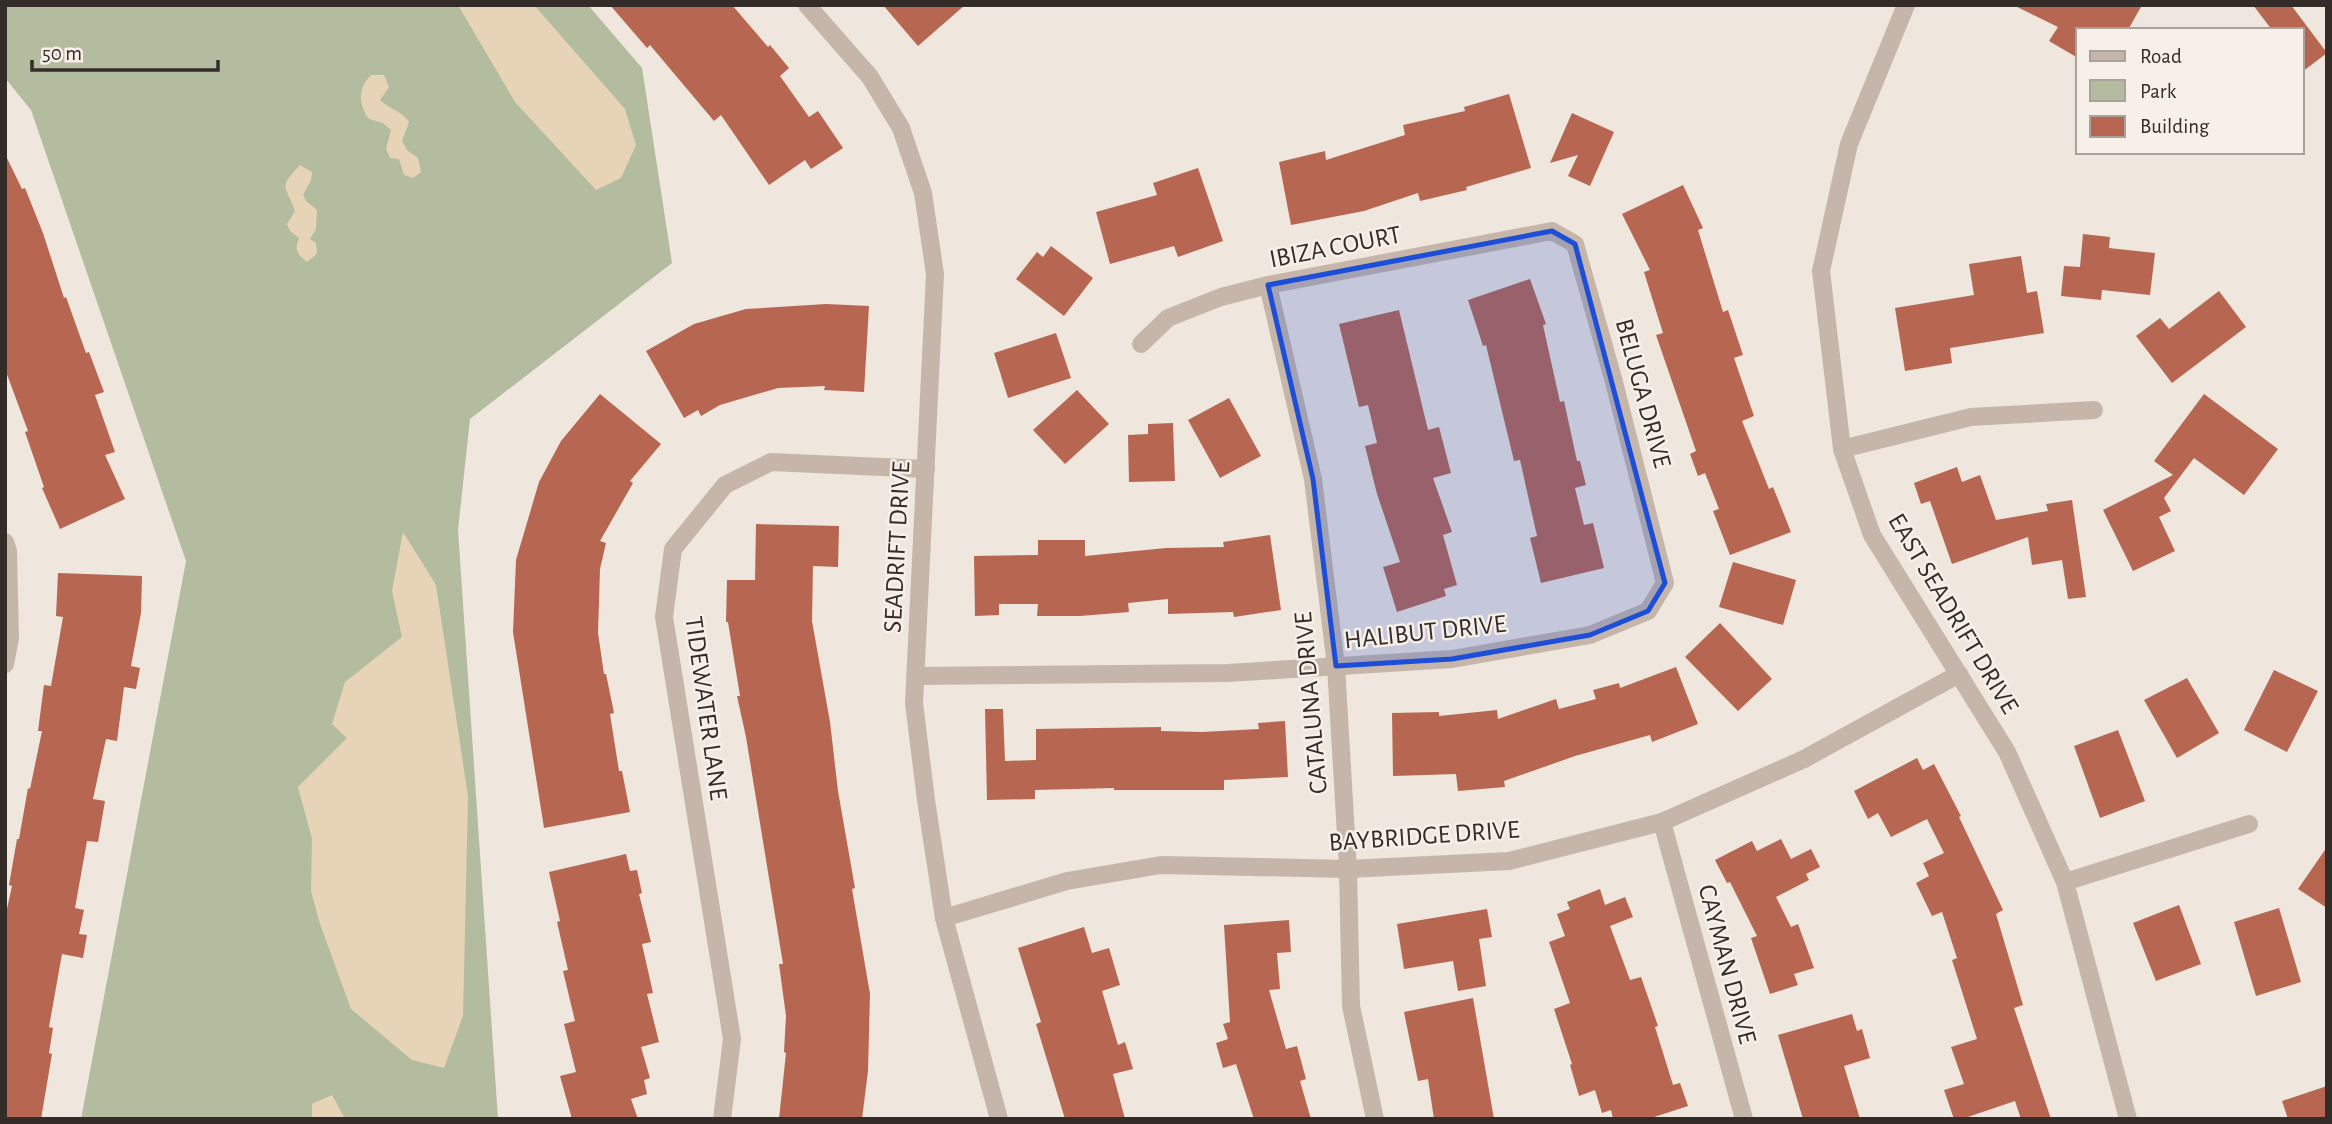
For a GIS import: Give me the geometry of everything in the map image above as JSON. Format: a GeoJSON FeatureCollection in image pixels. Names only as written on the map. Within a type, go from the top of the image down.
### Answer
{"type":"FeatureCollection","features":[{"type":"Feature","properties":{"kind":"street","name":"SEADRIFT DRIVE"},"geometry":{"type":"LineString","coordinates":[[807,5],[870,77],[901,128],[923,193],[935,274],[914,703],[944,918],[999,1119]]}},
{"type":"Feature","properties":{"kind":"street","name":"EAST SEADRIFT DRIVE"},"geometry":{"type":"LineString","coordinates":[[1906,5],[1849,144],[1821,271],[1842,449],[1872,535],[2007,752],[2065,882],[2129,1119]]}},
{"type":"Feature","properties":{"kind":"street","name":"IBIZA COURT"},"geometry":{"type":"LineString","coordinates":[[1141,344],[1168,318],[1221,297],[1268,285],[1552,231]]}},
{"type":"Feature","properties":{"kind":"street","name":"BELUGA DRIVE"},"geometry":{"type":"LineString","coordinates":[[1552,231],[1575,244],[1628,435],[1665,583]]}},
{"type":"Feature","properties":{"kind":"street","name":"CATALUNA DRIVE"},"geometry":{"type":"LineString","coordinates":[[1268,285],[1313,479],[1336,666],[1348,869],[1351,1006],[1374,1119]]}},
{"type":"Feature","properties":{"kind":"street"},"geometry":{"type":"LineString","coordinates":[[1842,449],[1971,417],[2094,410]]}},
{"type":"Feature","properties":{"kind":"street","name":"TIDEWATER LANE"},"geometry":{"type":"LineString","coordinates":[[722,1119],[732,1039],[664,617],[673,549],[725,485],[771,462],[926,469]]}},
{"type":"Feature","properties":{"kind":"street"},"geometry":{"type":"LineString","coordinates":[[5,542],[8,551],[10,638],[5,664]]}},
{"type":"Feature","properties":{"kind":"street","name":"HALIBUT DRIVE"},"geometry":{"type":"LineString","coordinates":[[916,676],[1228,673],[1452,659],[1590,635],[1648,611],[1665,583]]}},
{"type":"Feature","properties":{"kind":"street","name":"BAYBRIDGE DRIVE"},"geometry":{"type":"LineString","coordinates":[[944,918],[1067,881],[1161,865],[1348,869],[1509,861],[1662,822],[1804,759],[1959,674]]}},
{"type":"Feature","properties":{"kind":"street","name":"CAYMAN DRIVE"},"geometry":{"type":"LineString","coordinates":[[1662,822],[1744,1119]]}},
{"type":"Feature","properties":{"kind":"street"},"geometry":{"type":"LineString","coordinates":[[2065,882],[2249,824]]}},
{"type":"Feature","properties":{"kind":"highlighted area"},"geometry":{"type":"Polygon","coordinates":[[[1552,231],[1575,244],[1665,583],[1648,611],[1590,635],[1452,659],[1336,666],[1313,479],[1268,285],[1552,231]]]}},
{"type":"Feature","properties":{"kind":"green space"},"geometry":{"type":"Polygon","coordinates":[[[5,5],[588,5],[642,68],[672,263],[470,419],[458,530],[498,1119],[81,1119],[186,561],[31,110],[5,78],[5,5]]]}},
{"type":"Feature","properties":{"kind":"sand"},"geometry":{"type":"Polygon","coordinates":[[[458,5],[534,5],[625,109],[636,145],[621,178],[596,190],[515,102],[458,5]]]}},
{"type":"Feature","properties":{"kind":"sand"},"geometry":{"type":"Polygon","coordinates":[[[371,75],[384,75],[389,87],[380,100],[409,122],[402,141],[407,150],[418,158],[421,172],[413,178],[404,175],[399,159],[390,158],[386,149],[391,130],[383,123],[369,119],[363,108],[363,86],[371,75]]]}},
{"type":"Feature","properties":{"kind":"sand"},"geometry":{"type":"Polygon","coordinates":[[[300,165],[312,172],[303,195],[317,210],[316,229],[310,239],[316,243],[317,254],[307,262],[297,252],[299,238],[290,231],[287,224],[295,211],[285,187],[300,165]]]}},
{"type":"Feature","properties":{"kind":"sand"},"geometry":{"type":"Polygon","coordinates":[[[403,532],[436,585],[468,796],[463,1016],[444,1068],[412,1060],[351,1009],[311,891],[312,839],[298,787],[347,738],[332,724],[345,682],[402,637],[392,591],[403,532]]]}},
{"type":"Feature","properties":{"kind":"sand"},"geometry":{"type":"Polygon","coordinates":[[[332,1095],[345,1119],[312,1119],[312,1104],[332,1095]]]}},
{"type":"Feature","properties":{"kind":"building"},"geometry":{"type":"Polygon","coordinates":[[[610,5],[732,5],[789,68],[780,76],[809,117],[818,111],[843,148],[811,169],[805,160],[769,185],[721,115],[714,121],[650,45],[647,48],[610,5]]]}},
{"type":"Feature","properties":{"kind":"building"},"geometry":{"type":"Polygon","coordinates":[[[883,5],[965,5],[918,46],[883,5]]]}},
{"type":"Feature","properties":{"kind":"building"},"geometry":{"type":"Polygon","coordinates":[[[2013,5],[2142,5],[2129,28],[2076,28],[2076,57],[2049,41],[2058,27],[2013,5]]]}},
{"type":"Feature","properties":{"kind":"building"},"geometry":{"type":"Polygon","coordinates":[[[2253,5],[2291,5],[2327,53],[2304,70],[2304,28],[2270,28],[2253,5]]]}},
{"type":"Feature","properties":{"kind":"building"},"geometry":{"type":"Polygon","coordinates":[[[1509,94],[1531,168],[1466,187],[1467,190],[1420,201],[1418,193],[1364,211],[1291,225],[1279,162],[1325,151],[1326,160],[1405,135],[1403,125],[1465,111],[1464,107],[1509,94]]]}},
{"type":"Feature","properties":{"kind":"building"},"geometry":{"type":"Polygon","coordinates":[[[1572,113],[1614,132],[1590,186],[1568,176],[1578,155],[1550,163],[1572,113]]]}},
{"type":"Feature","properties":{"kind":"building"},"geometry":{"type":"Polygon","coordinates":[[[5,154],[22,189],[25,188],[64,298],[66,297],[86,353],[89,352],[104,392],[95,395],[115,452],[105,455],[125,499],[60,529],[42,488],[44,487],[25,432],[28,431],[5,369],[5,154]]]}},
{"type":"Feature","properties":{"kind":"building"},"geometry":{"type":"Polygon","coordinates":[[[1198,168],[1223,241],[1178,257],[1174,246],[1110,264],[1096,212],[1157,195],[1153,183],[1198,168]]]}},
{"type":"Feature","properties":{"kind":"building"},"geometry":{"type":"Polygon","coordinates":[[[1683,185],[1703,228],[1698,230],[1723,312],[1728,310],[1743,355],[1734,358],[1754,416],[1742,421],[1769,489],[1773,487],[1791,532],[1730,555],[1713,511],[1719,509],[1705,473],[1698,476],[1690,454],[1696,451],[1656,335],[1663,333],[1644,272],[1650,270],[1622,214],[1683,185]]]}},
{"type":"Feature","properties":{"kind":"building"},"geometry":{"type":"Polygon","coordinates":[[[2083,234],[2110,237],[2109,248],[2155,253],[2150,295],[2102,290],[2101,300],[2061,296],[2064,266],[2080,267],[2083,234]]]}},
{"type":"Feature","properties":{"kind":"building"},"geometry":{"type":"Polygon","coordinates":[[[1051,246],[1093,278],[1064,316],[1016,279],[1037,252],[1043,257],[1051,246]]]}},
{"type":"Feature","properties":{"kind":"building"},"geometry":{"type":"Polygon","coordinates":[[[2021,256],[2027,293],[2037,291],[2044,333],[1950,348],[1952,363],[1905,371],[1895,308],[1974,295],[1969,264],[2021,256]]]}},
{"type":"Feature","properties":{"kind":"building"},"geometry":{"type":"Polygon","coordinates":[[[1530,279],[1546,324],[1543,325],[1560,402],[1564,401],[1577,461],[1580,461],[1586,485],[1575,488],[1584,525],[1593,523],[1604,568],[1541,583],[1530,538],[1537,536],[1520,460],[1514,461],[1486,345],[1483,346],[1468,300],[1530,279]]]}},
{"type":"Feature","properties":{"kind":"building"},"geometry":{"type":"Polygon","coordinates":[[[2219,291],[2246,327],[2172,383],[2136,336],[2160,318],[2169,329],[2219,291]]]}},
{"type":"Feature","properties":{"kind":"building"},"geometry":{"type":"Polygon","coordinates":[[[826,304],[869,306],[864,392],[824,390],[825,386],[778,388],[720,405],[701,416],[698,410],[684,418],[646,351],[694,324],[746,309],[826,304]]]}},
{"type":"Feature","properties":{"kind":"building"},"geometry":{"type":"Polygon","coordinates":[[[1399,310],[1428,430],[1439,427],[1451,473],[1433,478],[1452,532],[1443,535],[1457,585],[1444,589],[1446,596],[1397,612],[1383,567],[1400,562],[1377,494],[1365,446],[1377,443],[1368,405],[1359,407],[1339,324],[1399,310]]]}},
{"type":"Feature","properties":{"kind":"building"},"geometry":{"type":"Polygon","coordinates":[[[1056,333],[1071,378],[1008,398],[994,353],[1056,333]]]}},
{"type":"Feature","properties":{"kind":"building"},"geometry":{"type":"Polygon","coordinates":[[[1077,390],[1109,424],[1065,464],[1033,430],[1077,390]]]}},
{"type":"Feature","properties":{"kind":"building"},"geometry":{"type":"Polygon","coordinates":[[[600,394],[661,444],[630,481],[633,483],[600,541],[606,543],[600,569],[598,633],[604,674],[614,713],[610,714],[619,771],[622,771],[630,812],[544,828],[513,632],[516,560],[539,482],[561,441],[600,394]]]}},
{"type":"Feature","properties":{"kind":"building"},"geometry":{"type":"Polygon","coordinates":[[[2204,394],[2278,449],[2244,495],[2194,458],[2164,498],[2171,511],[2159,517],[2175,551],[2133,571],[2103,510],[2173,475],[2154,461],[2204,394]]]}},
{"type":"Feature","properties":{"kind":"building"},"geometry":{"type":"Polygon","coordinates":[[[1229,398],[1261,456],[1220,478],[1188,420],[1229,398]]]}},
{"type":"Feature","properties":{"kind":"building"},"geometry":{"type":"Polygon","coordinates":[[[1173,423],[1175,481],[1129,482],[1128,435],[1148,434],[1148,424],[1173,423]]]}},
{"type":"Feature","properties":{"kind":"building"},"geometry":{"type":"Polygon","coordinates":[[[1957,467],[1962,482],[1980,475],[1996,520],[2048,511],[2046,504],[2072,500],[2086,597],[2068,599],[2062,560],[2032,565],[2028,537],[1952,564],[1930,501],[1921,504],[1914,483],[1957,467]]]}},
{"type":"Feature","properties":{"kind":"building"},"geometry":{"type":"Polygon","coordinates":[[[756,524],[839,526],[838,567],[813,566],[812,621],[830,722],[838,791],[855,888],[852,889],[870,994],[868,1071],[862,1119],[779,1119],[786,1053],[786,1016],[779,964],[783,964],[726,622],[727,580],[755,580],[756,524]]]}},
{"type":"Feature","properties":{"kind":"building"},"geometry":{"type":"Polygon","coordinates":[[[1270,535],[1281,610],[1234,617],[1233,612],[1168,614],[1168,599],[1128,603],[1129,612],[1080,616],[1037,616],[1038,604],[999,604],[999,615],[975,616],[974,556],[1038,555],[1038,540],[1085,540],[1085,556],[1166,548],[1224,547],[1223,542],[1270,535]]]}},
{"type":"Feature","properties":{"kind":"building"},"geometry":{"type":"Polygon","coordinates":[[[1733,562],[1796,580],[1783,625],[1719,607],[1733,562]]]}},
{"type":"Feature","properties":{"kind":"building"},"geometry":{"type":"Polygon","coordinates":[[[58,573],[142,576],[141,613],[131,666],[140,668],[136,689],[124,687],[117,741],[106,739],[93,799],[105,801],[98,842],[87,841],[75,908],[84,910],[79,934],[87,935],[83,958],[62,954],[49,1027],[53,1028],[49,1053],[52,1054],[41,1119],[5,1119],[5,918],[12,886],[9,885],[17,839],[42,731],[38,731],[44,685],[51,686],[63,617],[56,616],[58,573]]]}},
{"type":"Feature","properties":{"kind":"building"},"geometry":{"type":"Polygon","coordinates":[[[1720,623],[1772,679],[1738,711],[1685,657],[1720,623]]]}},
{"type":"Feature","properties":{"kind":"building"},"geometry":{"type":"Polygon","coordinates":[[[1676,667],[1698,724],[1652,742],[1650,735],[1575,756],[1504,781],[1505,787],[1458,791],[1456,774],[1393,776],[1392,713],[1439,712],[1439,716],[1497,710],[1498,719],[1556,699],[1559,709],[1596,699],[1593,690],[1619,683],[1620,688],[1676,667]]]}},
{"type":"Feature","properties":{"kind":"building"},"geometry":{"type":"Polygon","coordinates":[[[2274,670],[2318,691],[2287,752],[2244,730],[2274,670]]]}},
{"type":"Feature","properties":{"kind":"building"},"geometry":{"type":"Polygon","coordinates":[[[2187,678],[2219,733],[2177,758],[2144,700],[2187,678]]]}},
{"type":"Feature","properties":{"kind":"building"},"geometry":{"type":"Polygon","coordinates":[[[985,709],[1003,709],[1005,761],[1036,760],[1036,729],[1161,727],[1161,731],[1202,732],[1259,729],[1258,723],[1285,721],[1288,777],[1224,780],[1224,790],[1035,790],[1035,799],[987,800],[985,709]]]}},
{"type":"Feature","properties":{"kind":"building"},"geometry":{"type":"Polygon","coordinates":[[[2118,730],[2145,801],[2100,818],[2074,746],[2118,730]]]}},
{"type":"Feature","properties":{"kind":"building"},"geometry":{"type":"Polygon","coordinates":[[[1917,758],[1923,770],[1934,764],[1961,816],[1959,817],[2003,910],[1996,914],[2023,1005],[2014,1008],[2051,1119],[2021,1119],[2015,1101],[1962,1119],[1954,1119],[1944,1090],[1964,1084],[1951,1047],[1977,1039],[1952,960],[1957,958],[1942,912],[1932,916],[1916,883],[1929,876],[1923,863],[1944,853],[1927,819],[1891,837],[1878,813],[1868,819],[1854,791],[1917,758]]]}},
{"type":"Feature","properties":{"kind":"building"},"geometry":{"type":"Polygon","coordinates":[[[1781,839],[1791,859],[1811,849],[1820,867],[1806,874],[1809,880],[1776,897],[1791,927],[1798,924],[1814,968],[1794,974],[1798,985],[1770,994],[1751,938],[1757,936],[1730,882],[1727,883],[1715,860],[1752,841],[1757,851],[1781,839]]]}},
{"type":"Feature","properties":{"kind":"building"},"geometry":{"type":"Polygon","coordinates":[[[2327,847],[2327,908],[2298,889],[2327,847]]]}},
{"type":"Feature","properties":{"kind":"building"},"geometry":{"type":"Polygon","coordinates":[[[626,854],[630,871],[637,870],[642,893],[639,894],[651,942],[642,944],[653,993],[647,994],[659,1042],[641,1047],[650,1078],[644,1080],[647,1094],[631,1099],[638,1119],[572,1119],[560,1076],[576,1072],[564,1024],[575,1021],[563,971],[568,970],[549,872],[626,854]]]}},
{"type":"Feature","properties":{"kind":"building"},"geometry":{"type":"Polygon","coordinates":[[[1600,889],[1605,905],[1625,897],[1633,917],[1610,926],[1630,980],[1641,977],[1658,1026],[1655,1027],[1673,1085],[1680,1083],[1688,1106],[1648,1119],[1613,1119],[1611,1110],[1602,1113],[1595,1090],[1579,1096],[1570,1065],[1572,1064],[1554,1009],[1570,1003],[1549,942],[1565,936],[1557,914],[1570,909],[1567,902],[1600,889]]]}},
{"type":"Feature","properties":{"kind":"building"},"geometry":{"type":"Polygon","coordinates":[[[2179,905],[2201,964],[2156,981],[2133,923],[2179,905]]]}},
{"type":"Feature","properties":{"kind":"building"},"geometry":{"type":"Polygon","coordinates":[[[2279,908],[2301,982],[2256,996],[2234,922],[2279,908]]]}},
{"type":"Feature","properties":{"kind":"building"},"geometry":{"type":"Polygon","coordinates":[[[1487,909],[1492,937],[1479,939],[1486,986],[1458,991],[1453,961],[1404,969],[1397,924],[1487,909]]]}},
{"type":"Feature","properties":{"kind":"building"},"geometry":{"type":"Polygon","coordinates":[[[1289,920],[1291,952],[1277,953],[1280,989],[1269,990],[1286,1049],[1297,1046],[1306,1079],[1300,1081],[1311,1119],[1254,1119],[1236,1064],[1223,1068],[1216,1043],[1228,1039],[1223,1024],[1230,1022],[1224,925],[1289,920]]]}},
{"type":"Feature","properties":{"kind":"building"},"geometry":{"type":"Polygon","coordinates":[[[1084,927],[1092,953],[1109,948],[1120,985],[1102,991],[1118,1045],[1125,1042],[1133,1069],[1113,1074],[1125,1119],[1065,1119],[1036,1024],[1041,1022],[1018,948],[1084,927]]]}},
{"type":"Feature","properties":{"kind":"building"},"geometry":{"type":"Polygon","coordinates":[[[1473,998],[1494,1119],[1434,1119],[1428,1079],[1418,1081],[1404,1012],[1473,998]]]}},
{"type":"Feature","properties":{"kind":"building"},"geometry":{"type":"Polygon","coordinates":[[[1852,1014],[1857,1031],[1862,1029],[1870,1058],[1844,1066],[1860,1119],[1803,1119],[1778,1035],[1852,1014]]]}},
{"type":"Feature","properties":{"kind":"building"},"geometry":{"type":"Polygon","coordinates":[[[2327,1086],[2327,1119],[2288,1119],[2282,1101],[2327,1086]]]}}]}
